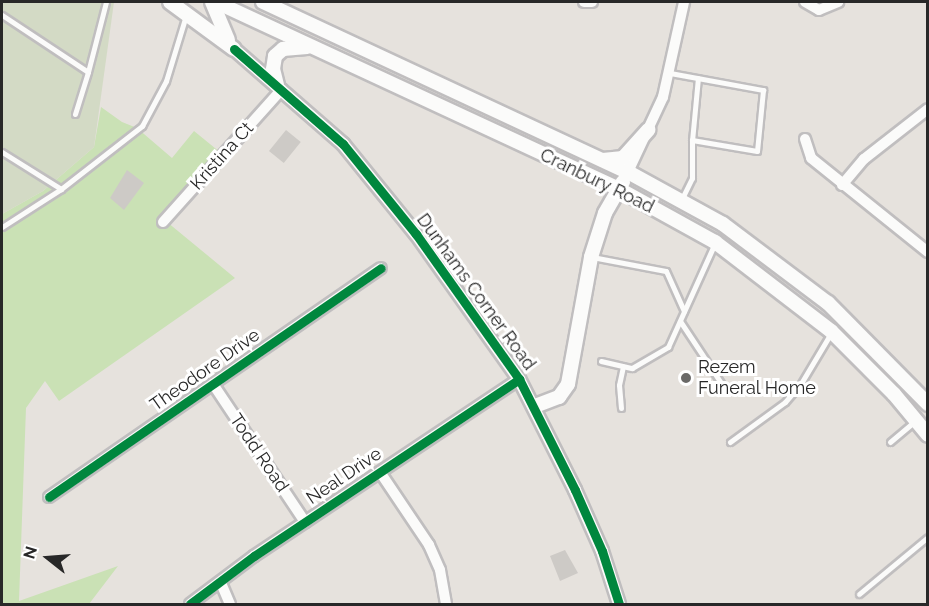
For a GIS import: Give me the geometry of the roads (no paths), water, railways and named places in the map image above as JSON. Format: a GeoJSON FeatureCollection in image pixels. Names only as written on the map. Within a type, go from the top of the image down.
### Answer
{"type":"FeatureCollection","features":[{"type":"Feature","properties":{"kind":"main road"},"geometry":{"type":"LineString","coordinates":[[170,2],[234,50]]}},
{"type":"Feature","properties":{"kind":"main road"},"geometry":{"type":"LineString","coordinates":[[214,2],[220,30],[234,50]]}},
{"type":"Feature","properties":{"kind":"main road","name":"Cranbury Road"},"geometry":{"type":"LineString","coordinates":[[214,2],[619,189],[716,242],[831,331],[916,420],[927,435]]}},
{"type":"Feature","properties":{"kind":"main road","name":"Cranbury Road"},"geometry":{"type":"LineString","coordinates":[[263,2],[628,172],[681,201],[768,255],[828,303],[927,404]]}},
{"type":"Feature","properties":{"kind":"main road"},"geometry":{"type":"LineString","coordinates":[[280,87],[273,69],[275,56],[283,49],[310,48]]}},
{"type":"Feature","properties":{"kind":"main road"},"geometry":{"type":"LineString","coordinates":[[599,159],[624,158],[648,130]]}},
{"type":"Feature","properties":{"kind":"main road"},"geometry":{"type":"LineString","coordinates":[[535,406],[560,398],[568,384],[591,257],[605,213],[628,172]]}},
{"type":"Feature","properties":{"kind":"street"},"geometry":{"type":"LineString","coordinates":[[584,2],[592,2]]}},
{"type":"Feature","properties":{"kind":"street"},"geometry":{"type":"LineString","coordinates":[[628,172],[648,130],[670,73],[684,2]]}},
{"type":"Feature","properties":{"kind":"street"},"geometry":{"type":"LineString","coordinates":[[805,2],[819,10],[838,2]]}},
{"type":"Feature","properties":{"kind":"street","name":"Dunhams Corner Road"},"geometry":{"type":"LineString","coordinates":[[234,50],[280,87],[343,144],[416,234],[519,379],[535,406],[602,551],[619,604]]}},
{"type":"Feature","properties":{"kind":"street","name":"Kristina Ct"},"geometry":{"type":"LineString","coordinates":[[163,222],[280,87]]}},
{"type":"Feature","properties":{"kind":"street"},"geometry":{"type":"LineString","coordinates":[[842,185],[864,159],[927,109]]}},
{"type":"Feature","properties":{"kind":"street"},"geometry":{"type":"LineString","coordinates":[[806,140],[811,158],[927,252]]}},
{"type":"Feature","properties":{"kind":"street","name":"Theodore Drive"},"geometry":{"type":"LineString","coordinates":[[48,497],[381,268]]}},
{"type":"Feature","properties":{"kind":"street","name":"Neal Drive"},"geometry":{"type":"LineString","coordinates":[[190,604],[305,522],[519,379]]}},
{"type":"Feature","properties":{"kind":"street","name":"Todd Road"},"geometry":{"type":"LineString","coordinates":[[213,384],[305,522]]}},
{"type":"Feature","properties":{"kind":"street"},"geometry":{"type":"LineString","coordinates":[[380,472],[429,545],[440,570],[446,604]]}},
{"type":"Feature","properties":{"kind":"street"},"geometry":{"type":"LineString","coordinates":[[221,583],[231,604]]}},
{"type":"Feature","properties":{"kind":"lane"},"geometry":{"type":"LineString","coordinates":[[75,114],[106,2]]}},
{"type":"Feature","properties":{"kind":"lane"},"geometry":{"type":"LineString","coordinates":[[2,227],[61,189],[142,126],[166,81],[186,14]]}},
{"type":"Feature","properties":{"kind":"lane"},"geometry":{"type":"LineString","coordinates":[[2,15],[88,72]]}},
{"type":"Feature","properties":{"kind":"lane"},"geometry":{"type":"LineString","coordinates":[[310,48],[319,27]]}},
{"type":"Feature","properties":{"kind":"lane"},"geometry":{"type":"LineString","coordinates":[[670,73],[763,90],[757,151],[692,141]]}},
{"type":"Feature","properties":{"kind":"lane"},"geometry":{"type":"LineString","coordinates":[[681,201],[692,178],[692,141],[698,78]]}},
{"type":"Feature","properties":{"kind":"lane"},"geometry":{"type":"LineString","coordinates":[[2,152],[61,189]]}},
{"type":"Feature","properties":{"kind":"lane"},"geometry":{"type":"LineString","coordinates":[[601,361],[632,368],[668,347],[716,242]]}},
{"type":"Feature","properties":{"kind":"lane"},"geometry":{"type":"LineString","coordinates":[[591,257],[666,271],[684,311]]}},
{"type":"Feature","properties":{"kind":"lane"},"geometry":{"type":"LineString","coordinates":[[680,321],[724,388]]}},
{"type":"Feature","properties":{"kind":"lane"},"geometry":{"type":"LineString","coordinates":[[730,442],[785,402],[800,385],[831,331]]}},
{"type":"Feature","properties":{"kind":"lane"},"geometry":{"type":"LineString","coordinates":[[621,408],[619,385],[623,366]]}},
{"type":"Feature","properties":{"kind":"lane"},"geometry":{"type":"LineString","coordinates":[[890,442],[916,420]]}},
{"type":"Feature","properties":{"kind":"lane"},"geometry":{"type":"LineString","coordinates":[[859,594],[927,537]]}},
{"type":"Feature","properties":{"kind":"place","name":"Rezem Funeral Home"},"geometry":{"type":"Point","coordinates":[686,378]}}]}
